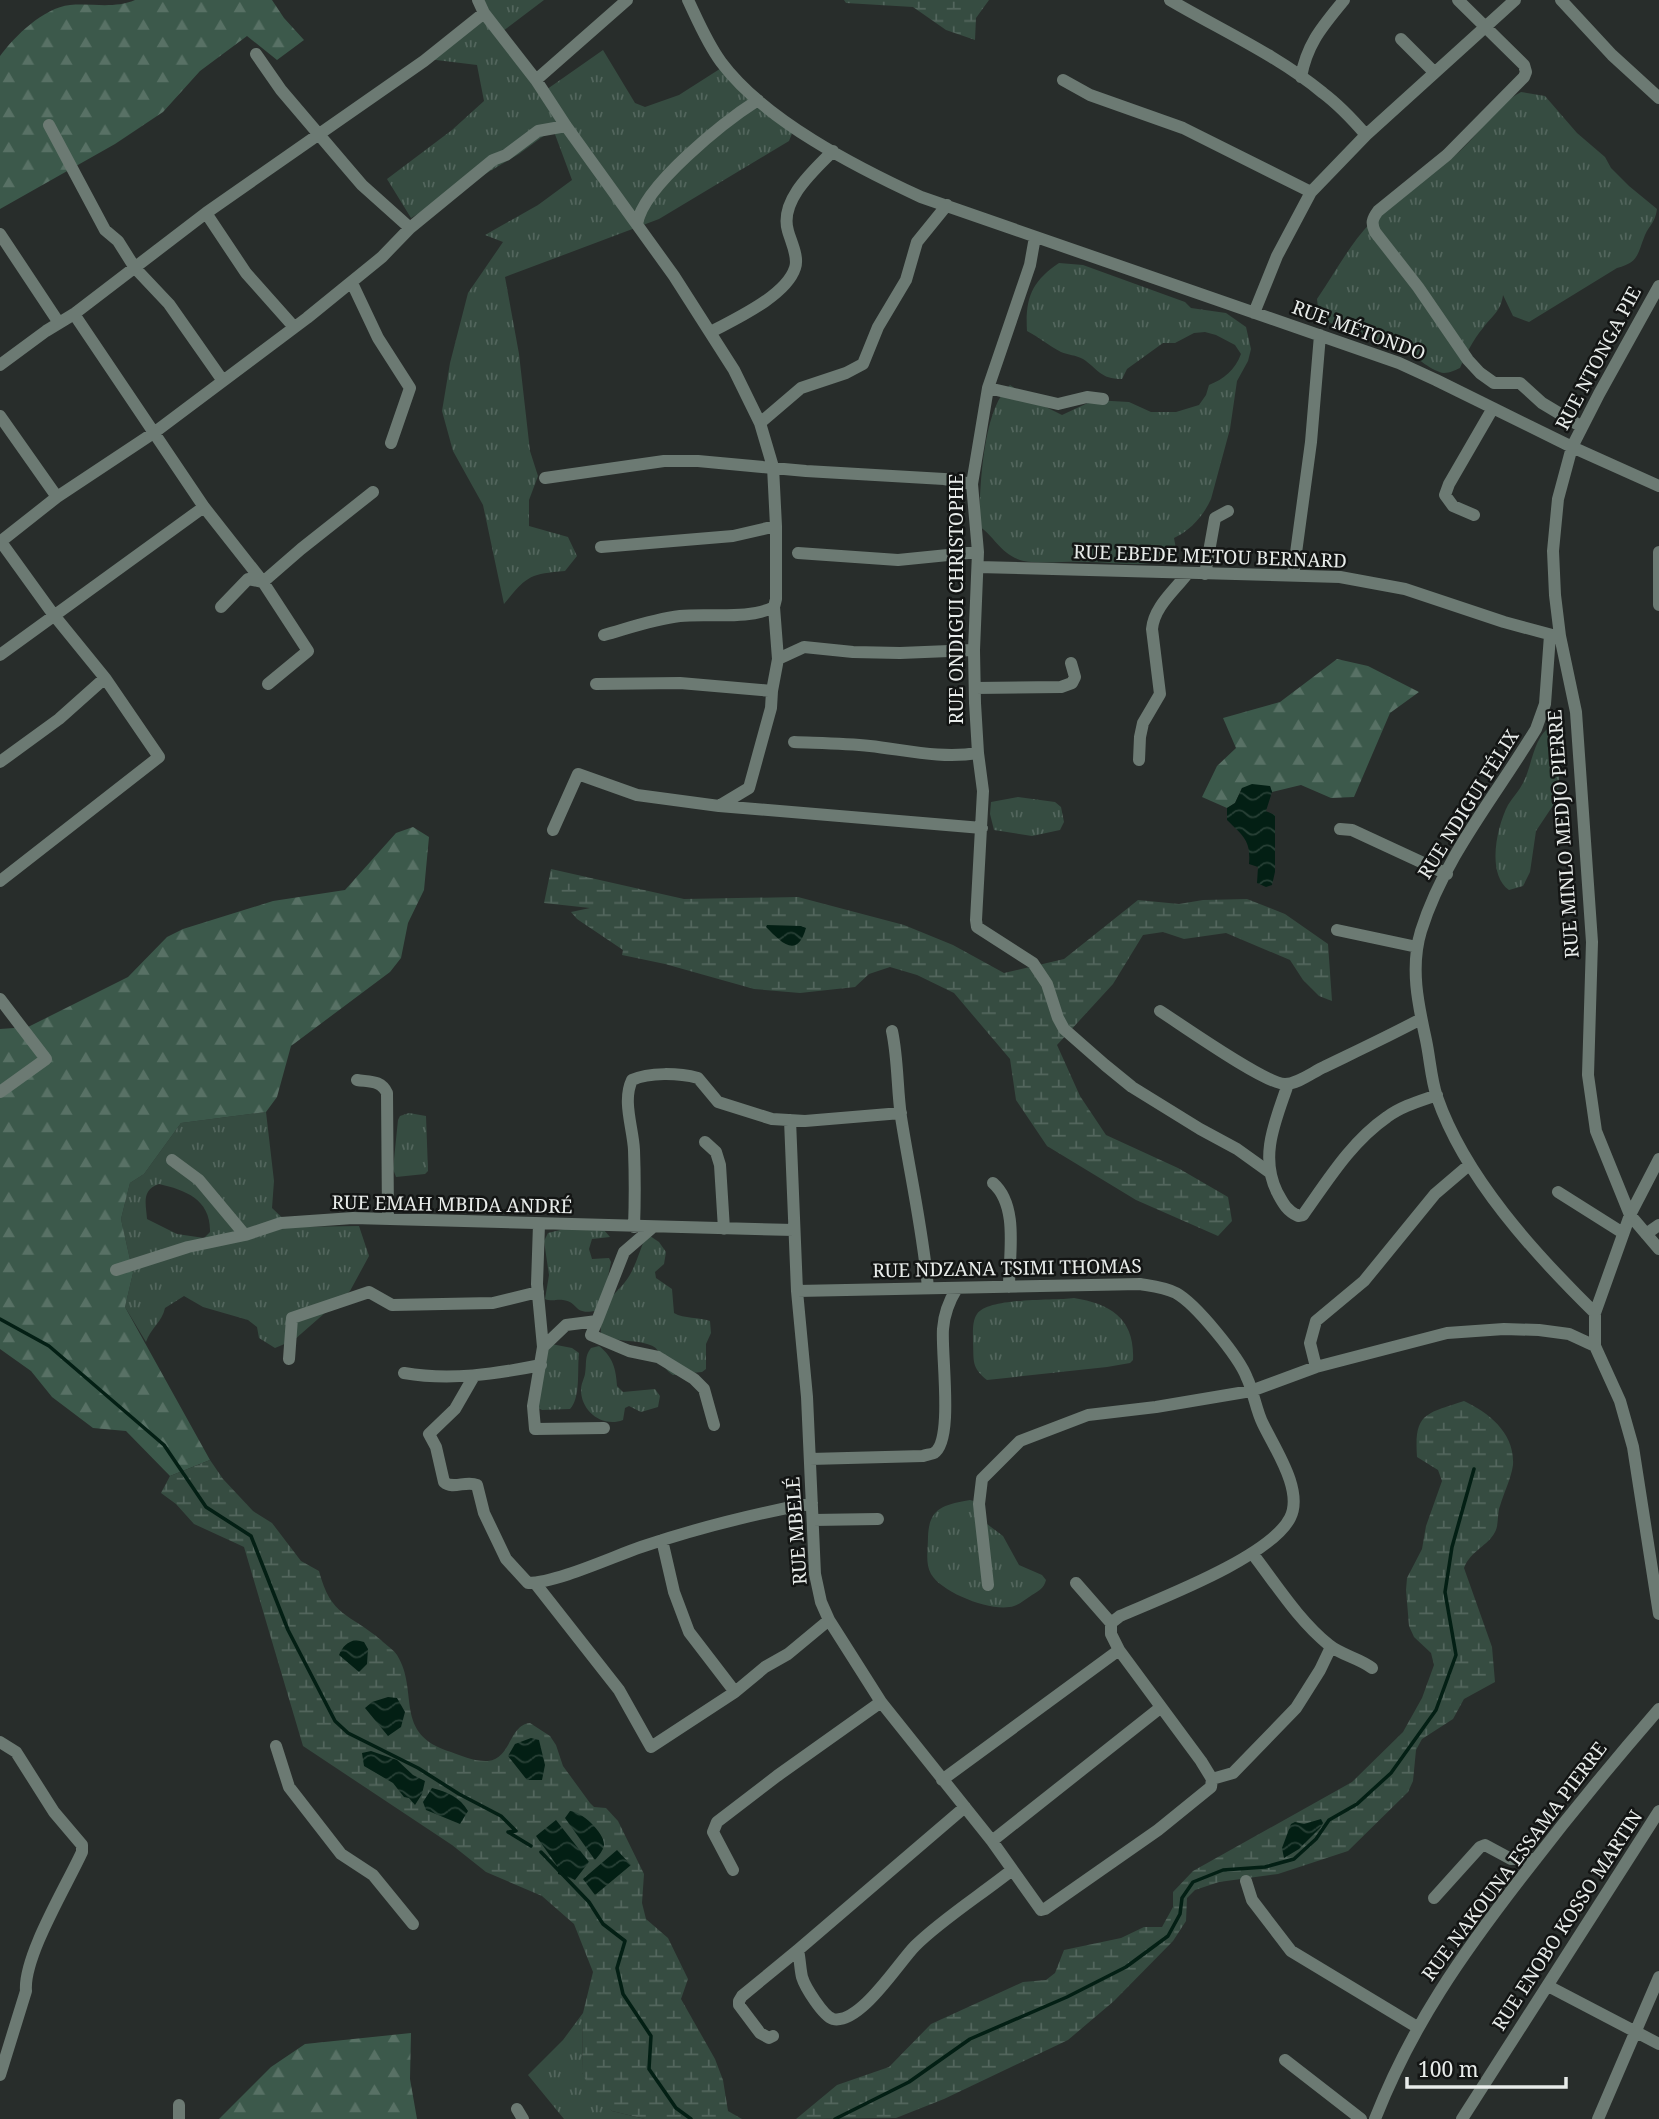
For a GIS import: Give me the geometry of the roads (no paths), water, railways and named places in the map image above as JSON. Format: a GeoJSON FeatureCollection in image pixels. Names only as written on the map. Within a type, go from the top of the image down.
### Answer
{"type":"FeatureCollection","features":[{"type":"Feature","properties":{"kind":"street"},"geometry":{"type":"LineString","coordinates":[[478,0],[484,13],[536,80],[711,332],[734,370],[760,424],[773,467],[776,526],[774,607],[778,659],[771,708],[748,788],[719,806]]}},
{"type":"Feature","properties":{"kind":"street"},"geometry":{"type":"LineString","coordinates":[[536,80],[627,0]]}},
{"type":"Feature","properties":{"kind":"street","name":"RUE MÉTONDO"},"geometry":{"type":"LineString","coordinates":[[688,0],[720,61],[742,86],[758,100],[834,151],[881,178],[921,197],[1398,363],[1659,486]]}},
{"type":"Feature","properties":{"kind":"street"},"geometry":{"type":"LineString","coordinates":[[1170,0],[1270,56],[1301,77],[1324,93],[1366,135]]}},
{"type":"Feature","properties":{"kind":"street"},"geometry":{"type":"LineString","coordinates":[[1301,77],[1304,59],[1313,39],[1344,0]]}},
{"type":"Feature","properties":{"kind":"street"},"geometry":{"type":"LineString","coordinates":[[1458,0],[1524,65],[1526,72],[1447,155],[1378,211],[1373,217],[1372,225],[1480,373],[1494,383],[1520,383],[1542,404],[1582,427]]}},
{"type":"Feature","properties":{"kind":"street"},"geometry":{"type":"LineString","coordinates":[[1254,313],[1277,256],[1311,192],[1366,135],[1515,0]]}},
{"type":"Feature","properties":{"kind":"street"},"geometry":{"type":"LineString","coordinates":[[1561,0],[1612,55],[1659,98]]}},
{"type":"Feature","properties":{"kind":"street"},"geometry":{"type":"LineString","coordinates":[[0,365],[74,314],[206,213],[424,61],[484,13]]}},
{"type":"Feature","properties":{"kind":"street"},"geometry":{"type":"LineString","coordinates":[[1401,39],[1434,72]]}},
{"type":"Feature","properties":{"kind":"street"},"geometry":{"type":"LineString","coordinates":[[256,54],[281,90],[362,185],[410,228]]}},
{"type":"Feature","properties":{"kind":"street"},"geometry":{"type":"LineString","coordinates":[[1063,80],[1090,95],[1182,128],[1311,192]]}},
{"type":"Feature","properties":{"kind":"street"},"geometry":{"type":"LineString","coordinates":[[637,224],[642,207],[651,194],[684,160],[758,100]]}},
{"type":"Feature","properties":{"kind":"street"},"geometry":{"type":"LineString","coordinates":[[49,125],[105,230],[118,241],[135,268],[169,304],[223,381]]}},
{"type":"Feature","properties":{"kind":"street"},"geometry":{"type":"LineString","coordinates":[[0,881],[159,757],[106,678],[53,614],[0,542],[57,497],[155,432],[352,283],[410,228],[493,160],[506,155],[538,131],[566,126]]}},
{"type":"Feature","properties":{"kind":"street"},"geometry":{"type":"LineString","coordinates":[[711,332],[750,313],[785,283],[795,270],[797,260],[786,225],[787,212],[798,191],[834,151]]}},
{"type":"Feature","properties":{"kind":"street"},"geometry":{"type":"LineString","coordinates":[[760,424],[801,388],[846,373],[863,364],[884,315],[906,281],[917,242],[947,205]]}},
{"type":"Feature","properties":{"kind":"street"},"geometry":{"type":"LineString","coordinates":[[206,213],[246,273],[294,327]]}},
{"type":"Feature","properties":{"kind":"street"},"geometry":{"type":"LineString","coordinates":[[0,234],[59,323]]}},
{"type":"Feature","properties":{"kind":"street","name":"RUE ONDIGUI CHRISTOPHE"},"geometry":{"type":"LineString","coordinates":[[1035,237],[1030,265],[988,388],[972,484],[978,552],[975,688],[983,791],[977,927],[1032,963],[1047,984],[1064,1029],[1105,1065],[1132,1087],[1244,1153],[1269,1172]]}},
{"type":"Feature","properties":{"kind":"street"},"geometry":{"type":"LineString","coordinates":[[352,283],[378,338],[410,388],[391,443]]}},
{"type":"Feature","properties":{"kind":"street","name":"RUE NTONGA PIE"},"geometry":{"type":"LineString","coordinates":[[1572,447],[1659,286]]}},
{"type":"Feature","properties":{"kind":"street"},"geometry":{"type":"LineString","coordinates":[[74,314],[204,507],[263,582],[308,651],[268,684]]}},
{"type":"Feature","properties":{"kind":"street"},"geometry":{"type":"LineString","coordinates":[[1293,575],[1311,442],[1320,335]]}},
{"type":"Feature","properties":{"kind":"street"},"geometry":{"type":"LineString","coordinates":[[988,388],[1059,404],[1087,397],[1103,399]]}},
{"type":"Feature","properties":{"kind":"street"},"geometry":{"type":"LineString","coordinates":[[1474,515],[1453,506],[1445,495],[1493,408]]}},
{"type":"Feature","properties":{"kind":"street"},"geometry":{"type":"LineString","coordinates":[[0,416],[57,497]]}},
{"type":"Feature","properties":{"kind":"street","name":"RUE MINLO MEDJO PIERRE"},"geometry":{"type":"LineString","coordinates":[[1572,447],[1554,525],[1555,636],[1576,712],[1591,929],[1588,1075],[1596,1130],[1630,1215],[1659,1249]]}},
{"type":"Feature","properties":{"kind":"street"},"geometry":{"type":"LineString","coordinates":[[545,478],[664,461],[698,461],[944,479],[972,484]]}},
{"type":"Feature","properties":{"kind":"street"},"geometry":{"type":"LineString","coordinates":[[263,582],[373,492]]}},
{"type":"Feature","properties":{"kind":"street"},"geometry":{"type":"LineString","coordinates":[[0,655],[204,507]]}},
{"type":"Feature","properties":{"kind":"street"},"geometry":{"type":"LineString","coordinates":[[1205,574],[1215,518],[1228,511]]}},
{"type":"Feature","properties":{"kind":"street"},"geometry":{"type":"LineString","coordinates":[[601,547],[733,536],[776,526]]}},
{"type":"Feature","properties":{"kind":"street"},"geometry":{"type":"LineString","coordinates":[[798,553],[898,560],[978,552]]}},
{"type":"Feature","properties":{"kind":"street"},"geometry":{"type":"LineString","coordinates":[[1659,552],[1659,605]]}},
{"type":"Feature","properties":{"kind":"street","name":"RUE EBEDE METOU BERNARD"},"geometry":{"type":"LineString","coordinates":[[978,567],[1340,578],[1405,589],[1555,636]]}},
{"type":"Feature","properties":{"kind":"street"},"geometry":{"type":"LineString","coordinates":[[1139,760],[1143,723],[1160,694],[1161,686],[1153,620],[1156,611],[1187,575]]}},
{"type":"Feature","properties":{"kind":"street"},"geometry":{"type":"LineString","coordinates":[[221,607],[248,579],[263,582]]}},
{"type":"Feature","properties":{"kind":"street"},"geometry":{"type":"LineString","coordinates":[[604,635],[677,617],[767,611],[774,607]]}},
{"type":"Feature","properties":{"kind":"street","name":"RUE NDIGUI FÉLIX"},"geometry":{"type":"LineString","coordinates":[[1555,636],[1545,704],[1536,729],[1436,891],[1417,947],[1415,981],[1420,1019],[1437,1095],[1469,1165],[1518,1229],[1595,1313]]}},
{"type":"Feature","properties":{"kind":"street"},"geometry":{"type":"LineString","coordinates":[[778,659],[804,647],[901,653],[974,650]]}},
{"type":"Feature","properties":{"kind":"street"},"geometry":{"type":"LineString","coordinates":[[975,688],[1061,687],[1072,683],[1075,677],[1071,663]]}},
{"type":"Feature","properties":{"kind":"street"},"geometry":{"type":"LineString","coordinates":[[0,762],[59,719],[106,678]]}},
{"type":"Feature","properties":{"kind":"street"},"geometry":{"type":"LineString","coordinates":[[596,684],[680,683],[772,691]]}},
{"type":"Feature","properties":{"kind":"street"},"geometry":{"type":"LineString","coordinates":[[794,742],[868,745],[935,755],[978,753]]}},
{"type":"Feature","properties":{"kind":"street"},"geometry":{"type":"LineString","coordinates":[[553,830],[578,774],[637,795],[719,806],[982,828]]}},
{"type":"Feature","properties":{"kind":"street"},"geometry":{"type":"LineString","coordinates":[[1340,830],[1352,830],[1447,874]]}},
{"type":"Feature","properties":{"kind":"street"},"geometry":{"type":"LineString","coordinates":[[1337,930],[1417,947]]}},
{"type":"Feature","properties":{"kind":"street"},"geometry":{"type":"LineString","coordinates":[[0,999],[46,1059],[0,1092]]}},
{"type":"Feature","properties":{"kind":"street"},"geometry":{"type":"LineString","coordinates":[[1160,1011],[1273,1082],[1289,1084],[1373,1045],[1420,1019]]}},
{"type":"Feature","properties":{"kind":"street"},"geometry":{"type":"LineString","coordinates":[[892,1031],[897,1051],[901,1113],[925,1254],[928,1288]]}},
{"type":"Feature","properties":{"kind":"street"},"geometry":{"type":"LineString","coordinates":[[634,1227],[635,1176],[629,1086],[632,1080],[643,1075],[698,1078],[721,1103],[765,1117],[825,1120],[901,1113]]}},
{"type":"Feature","properties":{"kind":"street"},"geometry":{"type":"LineString","coordinates":[[357,1080],[378,1082],[387,1093],[388,1218]]}},
{"type":"Feature","properties":{"kind":"street"},"geometry":{"type":"LineString","coordinates":[[1289,1084],[1270,1136],[1269,1172],[1285,1208],[1294,1214],[1303,1215],[1346,1156],[1369,1133],[1388,1116],[1437,1095]]}},
{"type":"Feature","properties":{"kind":"street","name":"RUE MBELÉ"},"geometry":{"type":"LineString","coordinates":[[790,1120],[797,1291],[806,1379],[818,1589],[828,1620],[881,1702],[992,1841],[1041,1910],[1158,1830],[1206,1793],[1211,1787],[1212,1779]]}},
{"type":"Feature","properties":{"kind":"street"},"geometry":{"type":"LineString","coordinates":[[705,1142],[716,1152],[720,1165],[724,1228]]}},
{"type":"Feature","properties":{"kind":"street"},"geometry":{"type":"LineString","coordinates":[[1659,1158],[1630,1215],[1595,1313],[1595,1346],[1620,1401],[1633,1447],[1659,1614]]}},
{"type":"Feature","properties":{"kind":"street"},"geometry":{"type":"LineString","coordinates":[[172,1160],[199,1180],[245,1235]]}},
{"type":"Feature","properties":{"kind":"street"},"geometry":{"type":"LineString","coordinates":[[1316,1367],[1310,1343],[1316,1321],[1364,1282],[1435,1194],[1469,1165]]}},
{"type":"Feature","properties":{"kind":"street"},"geometry":{"type":"LineString","coordinates":[[993,1183],[1004,1195],[1010,1212],[1009,1287]]}},
{"type":"Feature","properties":{"kind":"street"},"geometry":{"type":"LineString","coordinates":[[1558,1192],[1623,1233]]}},
{"type":"Feature","properties":{"kind":"street","name":"RUE EMAH MBIDA ANDRÉ"},"geometry":{"type":"LineString","coordinates":[[116,1270],[188,1247],[245,1235],[281,1223],[388,1218],[794,1230]]}},
{"type":"Feature","properties":{"kind":"street"},"geometry":{"type":"LineString","coordinates":[[539,1224],[538,1292],[543,1347],[533,1406],[535,1429],[604,1428]]}},
{"type":"Feature","properties":{"kind":"street"},"geometry":{"type":"LineString","coordinates":[[1646,1234],[1659,1225]]}},
{"type":"Feature","properties":{"kind":"street"},"geometry":{"type":"LineString","coordinates":[[653,1227],[624,1252],[591,1335],[629,1351],[658,1357],[700,1383],[714,1425]]}},
{"type":"Feature","properties":{"kind":"street","name":"RUE NDZANA TSIMI THOMAS"},"geometry":{"type":"LineString","coordinates":[[797,1291],[1140,1284],[1161,1287],[1178,1294],[1216,1332],[1234,1354],[1247,1378],[1261,1420],[1294,1489],[1294,1505],[1290,1519],[1277,1534],[1252,1553],[1186,1587],[1120,1616],[1111,1623]]}},
{"type":"Feature","properties":{"kind":"street"},"geometry":{"type":"LineString","coordinates":[[810,1459],[923,1456],[933,1454],[940,1447],[947,1417],[942,1370],[943,1329],[945,1313],[957,1288]]}},
{"type":"Feature","properties":{"kind":"street"},"geometry":{"type":"LineString","coordinates":[[289,1359],[292,1318],[369,1292],[392,1305],[493,1303],[538,1292]]}},
{"type":"Feature","properties":{"kind":"street"},"geometry":{"type":"LineString","coordinates":[[543,1347],[566,1325],[597,1321]]}},
{"type":"Feature","properties":{"kind":"street"},"geometry":{"type":"LineString","coordinates":[[988,1585],[979,1504],[982,1479],[1020,1441],[1088,1415],[1251,1391],[1316,1367],[1428,1337],[1458,1332],[1539,1330],[1569,1334],[1595,1346]]}},
{"type":"Feature","properties":{"kind":"street"},"geometry":{"type":"LineString","coordinates":[[404,1374],[474,1376],[541,1365]]}},
{"type":"Feature","properties":{"kind":"street"},"geometry":{"type":"LineString","coordinates":[[474,1376],[455,1409],[429,1434],[436,1447],[444,1482],[452,1486],[463,1483],[477,1485],[484,1513],[506,1559],[528,1583],[536,1583],[662,1540],[766,1511],[812,1503]]}},
{"type":"Feature","properties":{"kind":"street"},"geometry":{"type":"LineString","coordinates":[[813,1520],[878,1519]]}},
{"type":"Feature","properties":{"kind":"street"},"geometry":{"type":"LineString","coordinates":[[662,1540],[677,1601],[689,1632],[735,1692]]}},
{"type":"Feature","properties":{"kind":"street"},"geometry":{"type":"LineString","coordinates":[[1252,1553],[1294,1609],[1332,1647],[1354,1656],[1372,1668]]}},
{"type":"Feature","properties":{"kind":"street"},"geometry":{"type":"LineString","coordinates":[[536,1583],[619,1690],[651,1747],[735,1692],[765,1667],[788,1654],[828,1620]]}},
{"type":"Feature","properties":{"kind":"street"},"geometry":{"type":"LineString","coordinates":[[1076,1583],[1111,1623],[1111,1634],[1119,1650],[1212,1779],[1233,1773],[1296,1708],[1321,1670],[1332,1647]]}},
{"type":"Feature","properties":{"kind":"street"},"geometry":{"type":"LineString","coordinates":[[942,1780],[1119,1650]]}},
{"type":"Feature","properties":{"kind":"street"},"geometry":{"type":"LineString","coordinates":[[733,1870],[713,1832],[717,1822],[881,1702]]}},
{"type":"Feature","properties":{"kind":"street"},"geometry":{"type":"LineString","coordinates":[[992,1841],[1160,1708]]}},
{"type":"Feature","properties":{"kind":"street","name":"RUE NAKOUNA ESSAMA PIERRE"},"geometry":{"type":"LineString","coordinates":[[1375,2119],[1417,2027],[1475,1938],[1599,1778],[1659,1709]]}},
{"type":"Feature","properties":{"kind":"street"},"geometry":{"type":"LineString","coordinates":[[0,1742],[16,1752],[54,1812],[82,1845],[82,1852],[32,1959],[25,1982],[26,1991],[0,2075]]}},
{"type":"Feature","properties":{"kind":"street"},"geometry":{"type":"LineString","coordinates":[[276,1746],[289,1787],[341,1854],[373,1875],[413,1924]]}},
{"type":"Feature","properties":{"kind":"street"},"geometry":{"type":"LineString","coordinates":[[773,2036],[769,2038],[760,2033],[739,2005],[739,2001],[965,1807]]}},
{"type":"Feature","properties":{"kind":"street","name":"RUE ENOBO KOSSO MARTIN"},"geometry":{"type":"LineString","coordinates":[[1462,2119],[1659,1811]]}},
{"type":"Feature","properties":{"kind":"street"},"geometry":{"type":"LineString","coordinates":[[1434,1898],[1480,1847],[1485,1845],[1511,1859],[1535,1859]]}},
{"type":"Feature","properties":{"kind":"street"},"geometry":{"type":"LineString","coordinates":[[799,1950],[802,1976],[824,2014],[832,2018],[845,2018],[884,1985],[916,1945],[1012,1870]]}},
{"type":"Feature","properties":{"kind":"street"},"geometry":{"type":"LineString","coordinates":[[1246,1881],[1252,1900],[1291,1951],[1417,2027]]}},
{"type":"Feature","properties":{"kind":"street"},"geometry":{"type":"LineString","coordinates":[[1598,2119],[1659,1977]]}},
{"type":"Feature","properties":{"kind":"street"},"geometry":{"type":"LineString","coordinates":[[1548,1986],[1659,2043]]}},
{"type":"Feature","properties":{"kind":"street"},"geometry":{"type":"LineString","coordinates":[[1284,2060],[1361,2119]]}},
{"type":"Feature","properties":{"kind":"street"},"geometry":{"type":"LineString","coordinates":[[179,2105],[179,2119]]}},
{"type":"Feature","properties":{"kind":"water"},"geometry":{"type":"Polygon","coordinates":[[[1252,784],[1270,786],[1272,792],[1266,811],[1275,815],[1275,872],[1272,885],[1266,887],[1257,883],[1258,867],[1249,864],[1249,849],[1245,839],[1227,820],[1227,808],[1235,803],[1242,788],[1252,784]]]}},
{"type":"Feature","properties":{"kind":"water"},"geometry":{"type":"Polygon","coordinates":[[[767,925],[806,928],[802,938],[793,946],[777,938],[767,925]]]}},
{"type":"Feature","properties":{"kind":"water"},"geometry":{"type":"Polygon","coordinates":[[[356,1640],[364,1642],[368,1649],[367,1664],[359,1672],[339,1655],[346,1645],[356,1640]]]}},
{"type":"Feature","properties":{"kind":"water"},"geometry":{"type":"Polygon","coordinates":[[[388,1697],[397,1698],[405,1712],[401,1727],[388,1736],[365,1708],[372,1702],[388,1697]]]}},
{"type":"Feature","properties":{"kind":"water"},"geometry":{"type":"Polygon","coordinates":[[[531,1738],[539,1740],[545,1765],[542,1780],[527,1780],[508,1756],[515,1744],[531,1738]]]}},
{"type":"Feature","properties":{"kind":"water"},"geometry":{"type":"Polygon","coordinates":[[[371,1751],[397,1760],[413,1775],[425,1781],[422,1794],[415,1805],[409,1798],[404,1797],[393,1783],[364,1766],[362,1753],[371,1751]]]}},
{"type":"Feature","properties":{"kind":"water"},"geometry":{"type":"Polygon","coordinates":[[[432,1788],[453,1796],[465,1806],[468,1811],[460,1824],[426,1810],[423,1802],[432,1788]]]}},
{"type":"Feature","properties":{"kind":"water"},"geometry":{"type":"Polygon","coordinates":[[[570,1811],[586,1819],[601,1835],[604,1845],[595,1860],[565,1818],[570,1811]]]}},
{"type":"Feature","properties":{"kind":"water"},"geometry":{"type":"Polygon","coordinates":[[[1321,1819],[1321,1827],[1299,1849],[1284,1858],[1282,1848],[1291,1824],[1304,1824],[1321,1819]]]}},
{"type":"Feature","properties":{"kind":"water"},"geometry":{"type":"Polygon","coordinates":[[[556,1820],[589,1862],[575,1880],[558,1874],[558,1867],[536,1836],[556,1820]]]}},
{"type":"Feature","properties":{"kind":"water"},"geometry":{"type":"Polygon","coordinates":[[[617,1850],[631,1865],[595,1895],[583,1879],[617,1850]]]}},
{"type":"Feature","properties":{"kind":"waterway"},"geometry":{"type":"LineString","coordinates":[[0,1319],[49,1346],[164,1445],[206,1507],[251,1536],[288,1630],[335,1721],[348,1733],[418,1768],[501,1816],[516,1831],[508,1832],[531,1846]]}},
{"type":"Feature","properties":{"kind":"waterway"},"geometry":{"type":"LineString","coordinates":[[835,2119],[909,2082],[970,2039],[1067,1997],[1126,1967],[1168,1936],[1180,1914],[1182,1898],[1193,1882],[1223,1870],[1265,1867],[1294,1859],[1316,1839],[1329,1820],[1357,1804],[1391,1773],[1436,1710],[1456,1655],[1445,1592],[1452,1547],[1474,1469]]}},
{"type":"Feature","properties":{"kind":"waterway"},"geometry":{"type":"LineString","coordinates":[[541,1852],[589,1902],[603,1924],[625,1941],[617,1968],[623,1994],[651,2036],[649,2069],[676,2108],[691,2119]]}}]}
